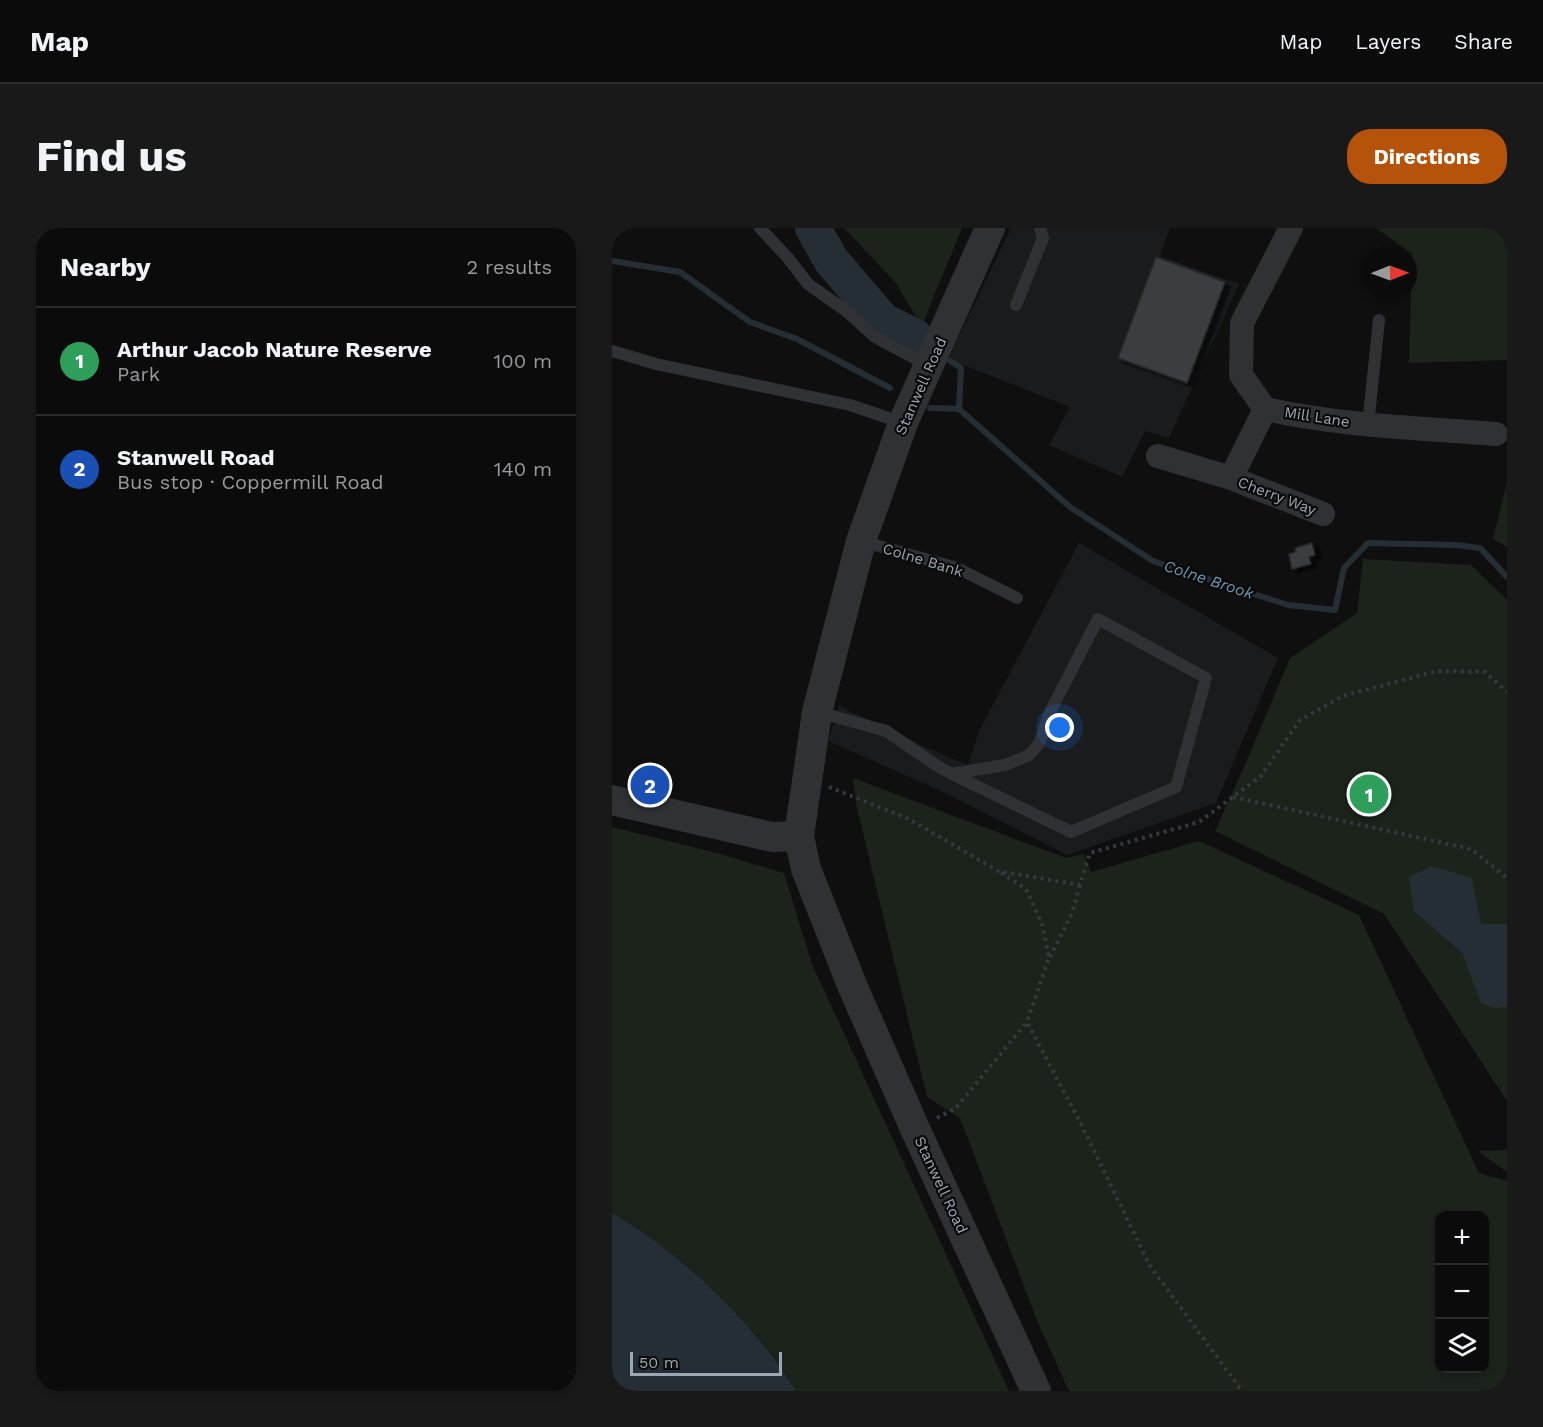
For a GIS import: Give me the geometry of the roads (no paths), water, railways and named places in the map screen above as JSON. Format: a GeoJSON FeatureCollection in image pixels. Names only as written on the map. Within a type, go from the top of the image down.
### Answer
{"type":"FeatureCollection","features":[{"type":"Feature","properties":{"kind":"street","name":"Stanwell Road"},"geometry":{"type":"LineString","coordinates":[[990,228],[903,423],[861,541],[817,712],[799,836],[806,869],[852,985],[916,1131],[1036,1391]]}},
{"type":"Feature","properties":{"kind":"street","name":"Mill Lane"},"geometry":{"type":"LineString","coordinates":[[1291,228],[1242,323],[1241,375],[1265,409],[1297,416],[1368,425],[1496,434]]}},
{"type":"Feature","properties":{"kind":"street","name":"Cherry Way"},"geometry":{"type":"LineString","coordinates":[[1231,478],[1265,409]]}},
{"type":"Feature","properties":{"kind":"street","name":"Cherry Way"},"geometry":{"type":"LineString","coordinates":[[1158,456],[1231,478],[1323,514]]}},
{"type":"Feature","properties":{"kind":"street"},"geometry":{"type":"LineString","coordinates":[[612,800],[772,837],[799,836]]}},
{"type":"Feature","properties":{"kind":"lane"},"geometry":{"type":"LineString","coordinates":[[760,228],[808,284],[845,310],[875,337],[932,362]]}},
{"type":"Feature","properties":{"kind":"lane"},"geometry":{"type":"LineString","coordinates":[[1016,305],[1043,238],[1040,228]]}},
{"type":"Feature","properties":{"kind":"lane"},"geometry":{"type":"LineString","coordinates":[[1368,425],[1379,320]]}},
{"type":"Feature","properties":{"kind":"lane"},"geometry":{"type":"LineString","coordinates":[[612,351],[656,364],[850,405],[903,423]]}},
{"type":"Feature","properties":{"kind":"lane","name":"Colne Bank"},"geometry":{"type":"LineString","coordinates":[[861,541],[957,568],[1017,598]]}},
{"type":"Feature","properties":{"kind":"lane"},"geometry":{"type":"LineString","coordinates":[[817,712],[886,731],[952,774],[1071,832],[1176,787],[1206,678],[1098,619],[1052,710],[1039,744],[1029,755],[1005,765],[952,774]]}},
{"type":"Feature","properties":{"kind":"waterway","name":"Colne Brook"},"geometry":{"type":"LineString","coordinates":[[813,228],[831,260],[883,321],[914,336]]}},
{"type":"Feature","properties":{"kind":"waterway"},"geometry":{"type":"LineString","coordinates":[[612,261],[680,272],[750,322],[797,339],[890,388]]}},
{"type":"Feature","properties":{"kind":"waterway","name":"Colne Brook"},"geometry":{"type":"LineString","coordinates":[[950,361],[961,368],[959,409],[1070,507],[1153,561],[1288,605],[1335,610],[1344,568],[1368,543],[1456,545],[1480,548],[1507,577]]}},
{"type":"Feature","properties":{"kind":"waterway"},"geometry":{"type":"LineString","coordinates":[[930,408],[959,409]]}},
{"type":"Feature","properties":{"kind":"place","name":"Stanwell Road"},"geometry":{"type":"Point","coordinates":[650,785]}},
{"type":"Feature","properties":{"kind":"place","name":"Arthur Jacob Nature Reserve"},"geometry":{"type":"Point","coordinates":[1369,794]}}]}
